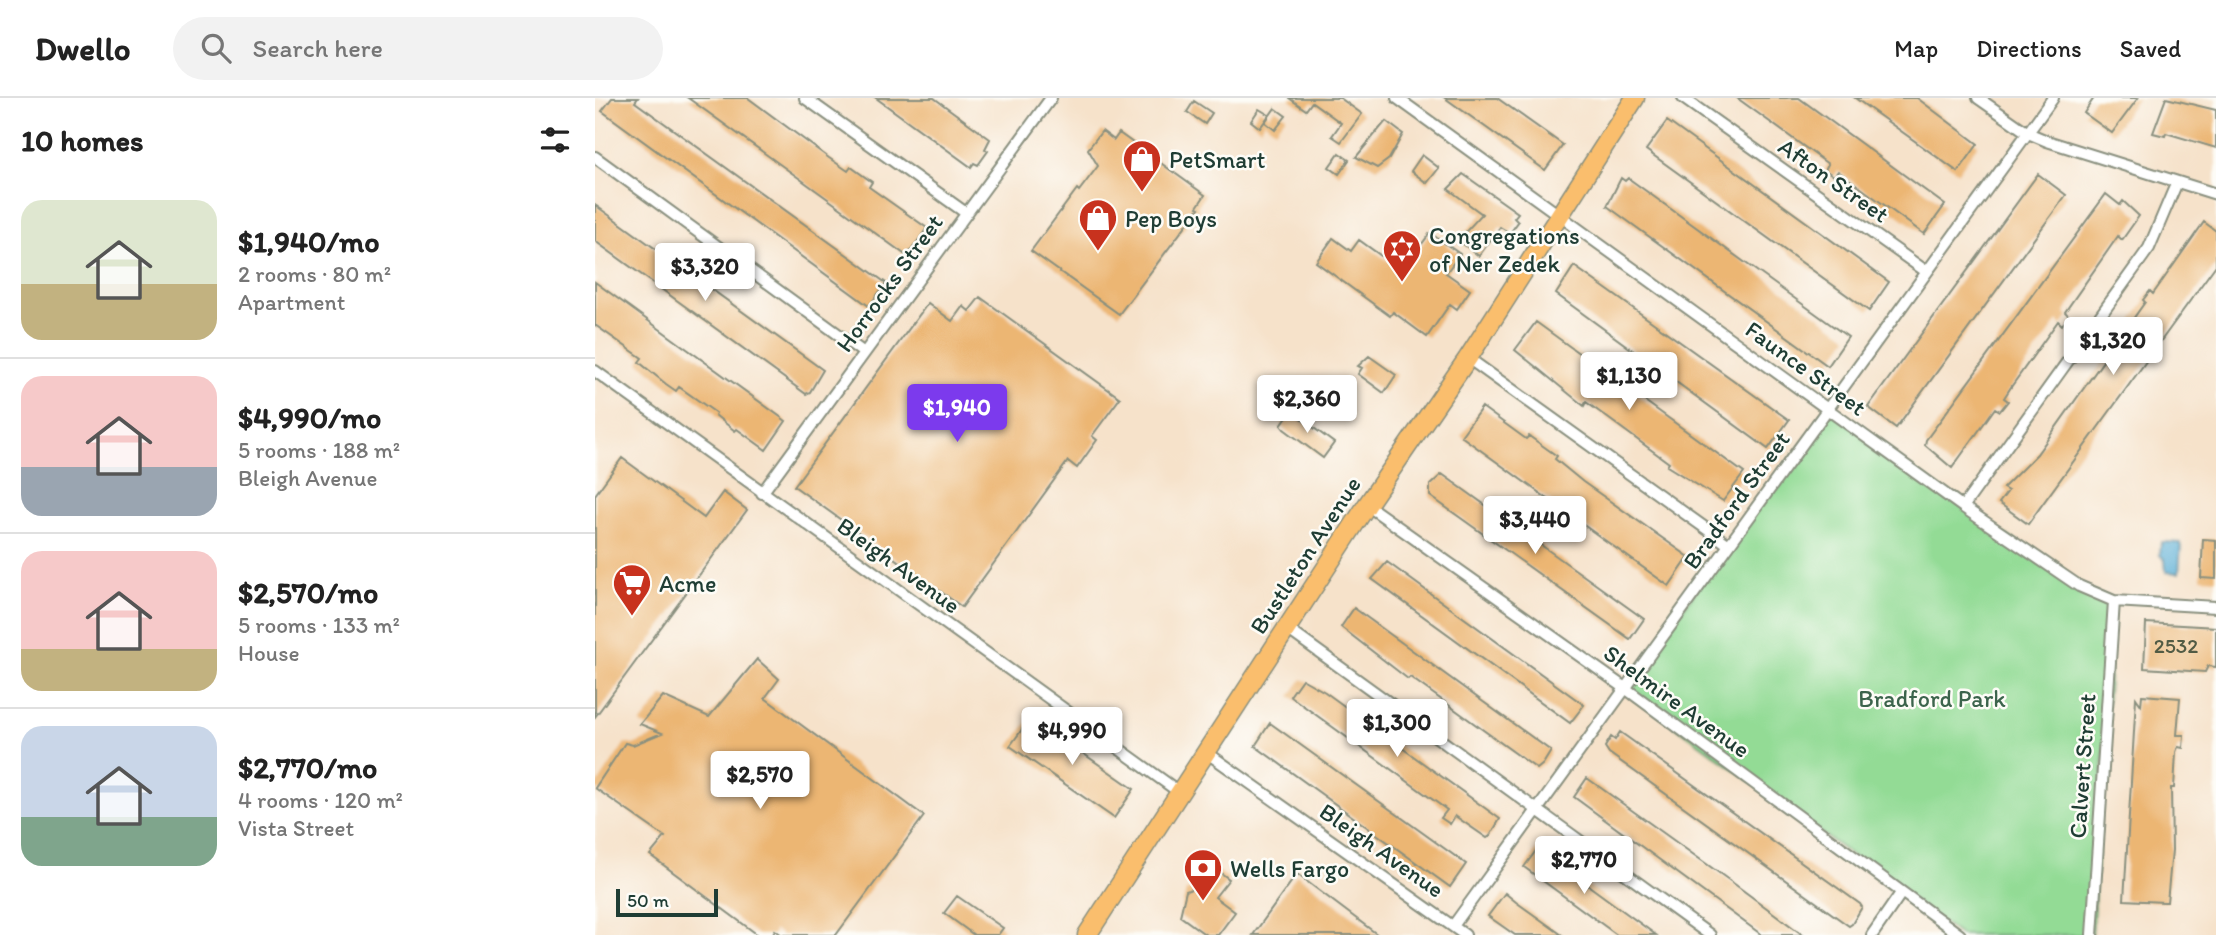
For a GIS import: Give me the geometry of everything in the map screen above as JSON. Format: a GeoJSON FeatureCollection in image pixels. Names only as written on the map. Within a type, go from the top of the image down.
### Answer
{"type":"FeatureCollection","features":[{"type":"Feature","properties":{"kind":"main road","name":"Bustleton Avenue"},"geometry":{"type":"LineString","coordinates":[[1087,935],[1367,505],[1468,358],[1635,98]]}},
{"type":"Feature","properties":{"kind":"street"},"geometry":{"type":"LineString","coordinates":[[805,98],[966,214]]}},
{"type":"Feature","properties":{"kind":"street","name":"Horrocks Street"},"geometry":{"type":"LineString","coordinates":[[762,493],[1051,98]]}},
{"type":"Feature","properties":{"kind":"street","name":"Faunce Street"},"geometry":{"type":"LineString","coordinates":[[1397,98],[1962,507],[2078,586],[2114,601],[2216,607]]}},
{"type":"Feature","properties":{"kind":"street","name":"Afton Street"},"geometry":{"type":"LineString","coordinates":[[1683,98],[1927,272]]}},
{"type":"Feature","properties":{"kind":"street"},"geometry":{"type":"LineString","coordinates":[[1978,98],[2028,133],[2216,194]]}},
{"type":"Feature","properties":{"kind":"street","name":"Bradford Street"},"geometry":{"type":"LineString","coordinates":[[1453,926],[2053,98]]}},
{"type":"Feature","properties":{"kind":"street"},"geometry":{"type":"LineString","coordinates":[[595,158],[864,353]]}},
{"type":"Feature","properties":{"kind":"street"},"geometry":{"type":"LineString","coordinates":[[1962,507],[2149,248],[2177,182]]}},
{"type":"Feature","properties":{"kind":"street"},"geometry":{"type":"LineString","coordinates":[[1468,358],[1729,545]]}},
{"type":"Feature","properties":{"kind":"street","name":"Bleigh Avenue"},"geometry":{"type":"LineString","coordinates":[[595,371],[1179,792]]}},
{"type":"Feature","properties":{"kind":"street","name":"Shelmire Avenue"},"geometry":{"type":"LineString","coordinates":[[1367,505],[1625,688],[1960,935]]}},
{"type":"Feature","properties":{"kind":"street","name":"Calvert Street"},"geometry":{"type":"LineString","coordinates":[[2092,935],[2114,601]]}},
{"type":"Feature","properties":{"kind":"street"},"geometry":{"type":"LineString","coordinates":[[1286,628],[1710,935]]}},
{"type":"Feature","properties":{"kind":"street","name":"Bleigh Avenue"},"geometry":{"type":"LineString","coordinates":[[1206,752],[1465,935]]}},
{"type":"Feature","properties":{"kind":"street"},"geometry":{"type":"LineString","coordinates":[[1872,935],[1901,893]]}},
{"type":"Feature","properties":{"kind":"green space","name":"Bradford Park"},"geometry":{"type":"Polygon","coordinates":[[[1827,409],[2079,586],[2114,601],[2092,935],[1960,935],[1625,689],[1827,409]]]}},
{"type":"Feature","properties":{"kind":"water"},"geometry":{"type":"Polygon","coordinates":[[[2161,542],[2181,543],[2179,573],[2166,572],[2165,560],[2160,555],[2161,542]]]}},
{"type":"Feature","properties":{"kind":"building"},"geometry":{"type":"Polygon","coordinates":[[[612,98],[638,98],[635,102],[886,283],[869,306],[602,111],[612,98]]]}},
{"type":"Feature","properties":{"kind":"building"},"geometry":{"type":"Polygon","coordinates":[[[688,98],[748,98],[848,171],[851,167],[872,182],[869,187],[927,228],[907,256],[688,98]]]}},
{"type":"Feature","properties":{"kind":"building"},"geometry":{"type":"Polygon","coordinates":[[[876,98],[934,98],[990,139],[985,149],[988,151],[978,165],[974,163],[971,167],[876,98]]]}},
{"type":"Feature","properties":{"kind":"building"},"geometry":{"type":"Polygon","coordinates":[[[1289,98],[1340,98],[1362,114],[1341,142],[1332,136],[1341,123],[1312,102],[1306,110],[1289,98]]]}},
{"type":"Feature","properties":{"kind":"building"},"geometry":{"type":"Polygon","coordinates":[[[1445,98],[1497,98],[1563,145],[1545,170],[1445,98]]]}},
{"type":"Feature","properties":{"kind":"building"},"geometry":{"type":"Polygon","coordinates":[[[1737,98],[1799,98],[1945,205],[1924,234],[1838,171],[1834,176],[1825,170],[1828,164],[1737,98]]]}},
{"type":"Feature","properties":{"kind":"building"},"geometry":{"type":"Polygon","coordinates":[[[1855,98],[1917,98],[1978,144],[1958,172],[1855,98]]]}},
{"type":"Feature","properties":{"kind":"building"},"geometry":{"type":"Polygon","coordinates":[[[2094,98],[2138,98],[2112,133],[2084,113],[2094,98]]]}},
{"type":"Feature","properties":{"kind":"building"},"geometry":{"type":"Polygon","coordinates":[[[2166,98],[2216,110],[2216,148],[2166,133],[2165,136],[2153,133],[2166,98]]]}},
{"type":"Feature","properties":{"kind":"building"},"geometry":{"type":"Polygon","coordinates":[[[1194,101],[1212,113],[1205,124],[1187,112],[1194,101]]]}},
{"type":"Feature","properties":{"kind":"building"},"geometry":{"type":"Polygon","coordinates":[[[1275,108],[1286,116],[1275,130],[1265,122],[1275,108]]]}},
{"type":"Feature","properties":{"kind":"building"},"geometry":{"type":"Polygon","coordinates":[[[1259,109],[1269,115],[1260,128],[1251,121],[1259,109]]]}},
{"type":"Feature","properties":{"kind":"building"},"geometry":{"type":"Polygon","coordinates":[[[1386,121],[1403,134],[1389,159],[1377,168],[1356,157],[1386,121]]]}},
{"type":"Feature","properties":{"kind":"building"},"geometry":{"type":"Polygon","coordinates":[[[1667,121],[1889,282],[1869,311],[1646,150],[1667,121]]]}},
{"type":"Feature","properties":{"kind":"building"},"geometry":{"type":"Polygon","coordinates":[[[1102,131],[1114,140],[1119,133],[1205,195],[1197,207],[1199,208],[1119,314],[1031,251],[1077,189],[1079,191],[1098,166],[1088,149],[1102,131]]]}},
{"type":"Feature","properties":{"kind":"building"},"geometry":{"type":"Polygon","coordinates":[[[1339,153],[1349,160],[1339,174],[1329,167],[1339,153]]]}},
{"type":"Feature","properties":{"kind":"building"},"geometry":{"type":"Polygon","coordinates":[[[1422,155],[1439,168],[1427,183],[1411,171],[1422,155]]]}},
{"type":"Feature","properties":{"kind":"building"},"geometry":{"type":"Polygon","coordinates":[[[1463,174],[1518,213],[1514,218],[1518,222],[1510,233],[1500,227],[1479,256],[1458,240],[1482,214],[1448,189],[1463,174]]]}},
{"type":"Feature","properties":{"kind":"building"},"geometry":{"type":"Polygon","coordinates":[[[2038,174],[2066,195],[1896,428],[1868,407],[2038,174]]]}},
{"type":"Feature","properties":{"kind":"building"},"geometry":{"type":"Polygon","coordinates":[[[1621,178],[1625,181],[1628,178],[1848,337],[1828,366],[1607,206],[1621,178]]]}},
{"type":"Feature","properties":{"kind":"building"},"geometry":{"type":"Polygon","coordinates":[[[2106,194],[2120,205],[2123,201],[2139,216],[2122,240],[2118,236],[2065,312],[2069,316],[2062,325],[2058,321],[2011,387],[2004,398],[2008,401],[2000,411],[1995,408],[1952,468],[1925,445],[1926,440],[2106,194]]]}},
{"type":"Feature","properties":{"kind":"building"},"geometry":{"type":"Polygon","coordinates":[[[595,205],[823,370],[810,392],[806,394],[595,241],[595,205]]]}},
{"type":"Feature","properties":{"kind":"building"},"geometry":{"type":"Polygon","coordinates":[[[2204,222],[2216,231],[2216,265],[2028,524],[1999,503],[2008,491],[2003,488],[2037,454],[2145,302],[2143,300],[2150,291],[2153,294],[2204,222]]]}},
{"type":"Feature","properties":{"kind":"building","name":"Congregations of Ner Zedek"},"geometry":{"type":"Polygon","coordinates":[[[1430,233],[1460,254],[1446,273],[1470,290],[1457,309],[1450,304],[1427,337],[1393,312],[1390,316],[1316,262],[1333,238],[1351,251],[1359,240],[1402,271],[1430,233]]]}},
{"type":"Feature","properties":{"kind":"building"},"geometry":{"type":"Polygon","coordinates":[[[1574,266],[1789,420],[1768,449],[1556,294],[1574,266]]]}},
{"type":"Feature","properties":{"kind":"building"},"geometry":{"type":"Polygon","coordinates":[[[595,282],[786,421],[766,450],[737,429],[735,431],[715,415],[716,413],[679,387],[676,391],[666,384],[639,362],[642,358],[595,325],[595,282]]]}},
{"type":"Feature","properties":{"kind":"building"},"geometry":{"type":"Polygon","coordinates":[[[980,297],[1120,398],[1092,436],[1097,440],[1077,468],[1068,461],[962,607],[794,486],[928,303],[952,321],[963,306],[969,311],[980,297]]]}},
{"type":"Feature","properties":{"kind":"building"},"geometry":{"type":"Polygon","coordinates":[[[1536,322],[1744,473],[1723,501],[1667,466],[1669,463],[1586,402],[1584,406],[1515,350],[1536,322]]]}},
{"type":"Feature","properties":{"kind":"building"},"geometry":{"type":"Polygon","coordinates":[[[1369,356],[1396,375],[1384,393],[1358,374],[1362,368],[1358,366],[1369,356]]]}},
{"type":"Feature","properties":{"kind":"building"},"geometry":{"type":"Polygon","coordinates":[[[1482,407],[1526,439],[1529,436],[1557,456],[1555,459],[1583,482],[1689,557],[1669,586],[1564,511],[1562,513],[1550,505],[1552,502],[1461,436],[1482,407]]]}},
{"type":"Feature","properties":{"kind":"building"},"geometry":{"type":"Polygon","coordinates":[[[1291,411],[1334,443],[1323,458],[1281,425],[1291,411]]]}},
{"type":"Feature","properties":{"kind":"building","name":"Acme"},"geometry":{"type":"Polygon","coordinates":[[[622,458],[704,518],[723,492],[747,510],[595,717],[595,495],[622,458]]]}},
{"type":"Feature","properties":{"kind":"building"},"geometry":{"type":"Polygon","coordinates":[[[1442,474],[1644,619],[1630,639],[1430,496],[1430,485],[1442,474]]]}},
{"type":"Feature","properties":{"kind":"building"},"geometry":{"type":"Polygon","coordinates":[[[2203,539],[2216,540],[2216,579],[2201,578],[2203,539]]]}},
{"type":"Feature","properties":{"kind":"building"},"geometry":{"type":"Polygon","coordinates":[[[1387,562],[1584,705],[1570,723],[1372,579],[1387,562]]]}},
{"type":"Feature","properties":{"kind":"building"},"geometry":{"type":"Polygon","coordinates":[[[1354,608],[1551,751],[1543,764],[1537,769],[1410,677],[1408,679],[1341,627],[1354,608]]]}},
{"type":"Feature","properties":{"kind":"building"},"geometry":{"type":"Polygon","coordinates":[[[2146,623],[2216,627],[2216,667],[2208,666],[2205,672],[2144,668],[2146,623]]]}},
{"type":"Feature","properties":{"kind":"building"},"geometry":{"type":"Polygon","coordinates":[[[757,659],[779,679],[765,698],[924,816],[836,935],[782,935],[775,930],[772,935],[758,935],[650,855],[665,837],[595,788],[625,743],[633,745],[662,733],[640,724],[663,696],[709,717],[757,659]]]}},
{"type":"Feature","properties":{"kind":"building"},"geometry":{"type":"Polygon","coordinates":[[[1302,679],[1325,692],[1500,819],[1490,836],[1487,838],[1455,816],[1450,824],[1441,818],[1447,810],[1290,696],[1302,679]]]}},
{"type":"Feature","properties":{"kind":"building"},"geometry":{"type":"Polygon","coordinates":[[[2142,695],[2180,698],[2177,735],[2184,735],[2183,748],[2178,747],[2176,752],[2174,788],[2171,788],[2172,850],[2167,902],[2124,900],[2136,698],[2141,705],[2142,695]]]}},
{"type":"Feature","properties":{"kind":"building"},"geometry":{"type":"Polygon","coordinates":[[[1031,717],[1134,789],[1114,818],[1010,746],[1031,717]]]}},
{"type":"Feature","properties":{"kind":"building"},"geometry":{"type":"Polygon","coordinates":[[[1270,723],[1466,864],[1450,887],[1255,746],[1270,723]]]}},
{"type":"Feature","properties":{"kind":"building"},"geometry":{"type":"Polygon","coordinates":[[[1620,732],[1860,904],[1862,907],[1852,924],[1849,926],[1609,753],[1605,747],[1611,737],[1615,740],[1620,732]]]}},
{"type":"Feature","properties":{"kind":"building"},"geometry":{"type":"Polygon","coordinates":[[[1587,778],[1803,935],[1762,935],[1574,797],[1587,778]]]}},
{"type":"Feature","properties":{"kind":"building"},"geometry":{"type":"Polygon","coordinates":[[[1538,848],[1656,935],[1617,935],[1524,867],[1538,848]]]}},
{"type":"Feature","properties":{"kind":"building","name":"Wells Fargo"},"geometry":{"type":"Polygon","coordinates":[[[1214,868],[1229,879],[1215,897],[1235,912],[1218,935],[1206,935],[1180,916],[1186,891],[1200,886],[1214,868]]]}},
{"type":"Feature","properties":{"kind":"building"},"geometry":{"type":"Polygon","coordinates":[[[1297,874],[1378,935],[1253,935],[1297,874]]]}},
{"type":"Feature","properties":{"kind":"building"},"geometry":{"type":"Polygon","coordinates":[[[1505,893],[1562,935],[1515,935],[1488,916],[1505,893]]]}},
{"type":"Feature","properties":{"kind":"building"},"geometry":{"type":"Polygon","coordinates":[[[957,896],[1003,928],[998,935],[974,935],[944,913],[957,896]]]}},
{"type":"Feature","properties":{"kind":"place","name":"PetSmart"},"geometry":{"type":"Point","coordinates":[1142,193]}},
{"type":"Feature","properties":{"kind":"place","name":"Pep Boys"},"geometry":{"type":"Point","coordinates":[1098,252]}},
{"type":"Feature","properties":{"kind":"place","name":"Congregations of Ner Zedek"},"geometry":{"type":"Point","coordinates":[1402,283]}},
{"type":"Feature","properties":{"kind":"place","name":"Acme"},"geometry":{"type":"Point","coordinates":[632,617]}},
{"type":"Feature","properties":{"kind":"place","name":"Wells Fargo"},"geometry":{"type":"Point","coordinates":[1203,902]}}]}
